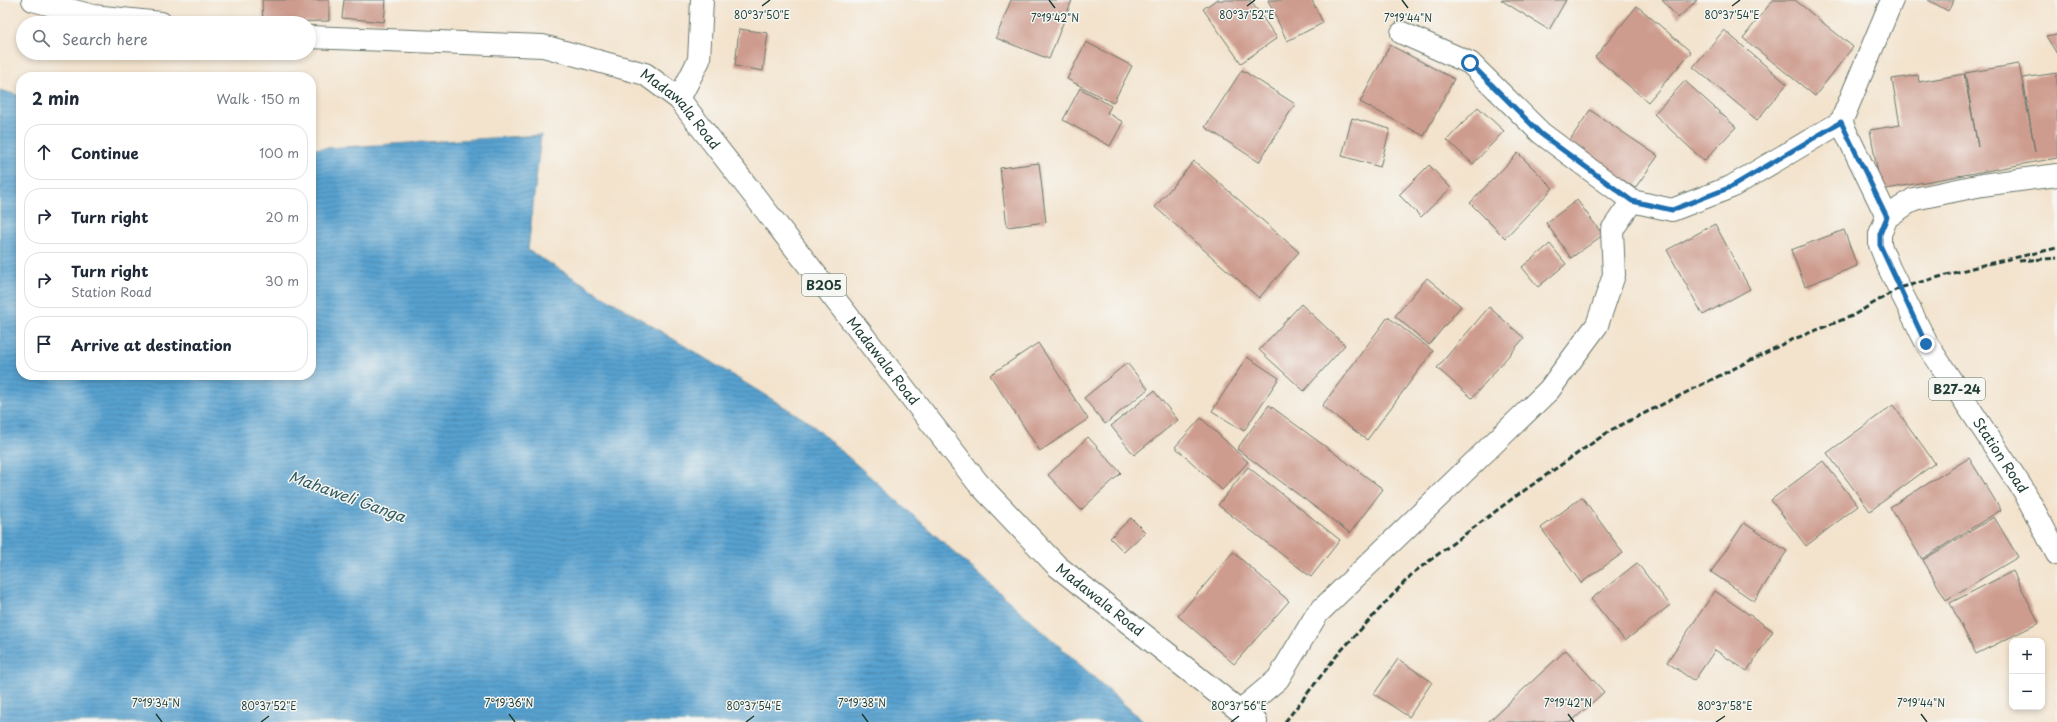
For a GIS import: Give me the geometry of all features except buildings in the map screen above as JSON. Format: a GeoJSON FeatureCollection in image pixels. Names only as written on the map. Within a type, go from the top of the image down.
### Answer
{"type":"FeatureCollection","features":[{"type":"Feature","properties":{"kind":"main road"},"geometry":{"type":"LineString","coordinates":[[33,0],[94,16]]}},
{"type":"Feature","properties":{"kind":"main road"},"geometry":{"type":"LineString","coordinates":[[679,99],[699,60],[702,0]]}},
{"type":"Feature","properties":{"kind":"main road"},"geometry":{"type":"LineString","coordinates":[[1402,33],[1470,63],[1541,134],[1632,201],[1672,210],[1731,187],[1841,122],[1892,0]]}},
{"type":"Feature","properties":{"kind":"main road","name":"Madawala Road"},"geometry":{"type":"LineString","coordinates":[[316,37],[543,46],[645,74],[679,99],[978,483],[1057,566],[1248,717]]}},
{"type":"Feature","properties":{"kind":"main road"},"geometry":{"type":"LineString","coordinates":[[1841,122],[1887,217],[1914,198],[1982,185],[2057,175]]}},
{"type":"Feature","properties":{"kind":"main road"},"geometry":{"type":"LineString","coordinates":[[1248,717],[1278,679],[1316,614],[1549,390],[1597,325],[1614,275],[1612,230],[1632,201]]}},
{"type":"Feature","properties":{"kind":"main road","name":"Station Road"},"geometry":{"type":"LineString","coordinates":[[1887,217],[1880,234],[1880,245],[1926,344],[2024,491],[2057,554]]}},
{"type":"Feature","properties":{"kind":"water","name":"Mahaweli Ganga"},"geometry":{"type":"Polygon","coordinates":[[[0,90],[16,95],[16,380],[316,380],[316,149],[541,135],[528,250],[809,422],[1144,722],[0,722],[0,90]]]}},
{"type":"Feature","properties":{"kind":"railway"},"geometry":{"type":"LineString","coordinates":[[1285,722],[1338,654],[1413,573],[1512,499],[1611,430],[1789,341],[1852,316],[1899,288],[1983,265],[2057,248]]}},
{"type":"Feature","properties":{"kind":"railway"},"geometry":{"type":"LineString","coordinates":[[2019,261],[2057,258]]}},
{"type":"Feature","properties":{"kind":"route"},"geometry":{"type":"LineString","coordinates":[[1470,63],[1541,134],[1632,201],[1672,210],[1731,187],[1841,122],[1887,217],[1880,234],[1880,245],[1889,268],[1926,344]]}}]}
